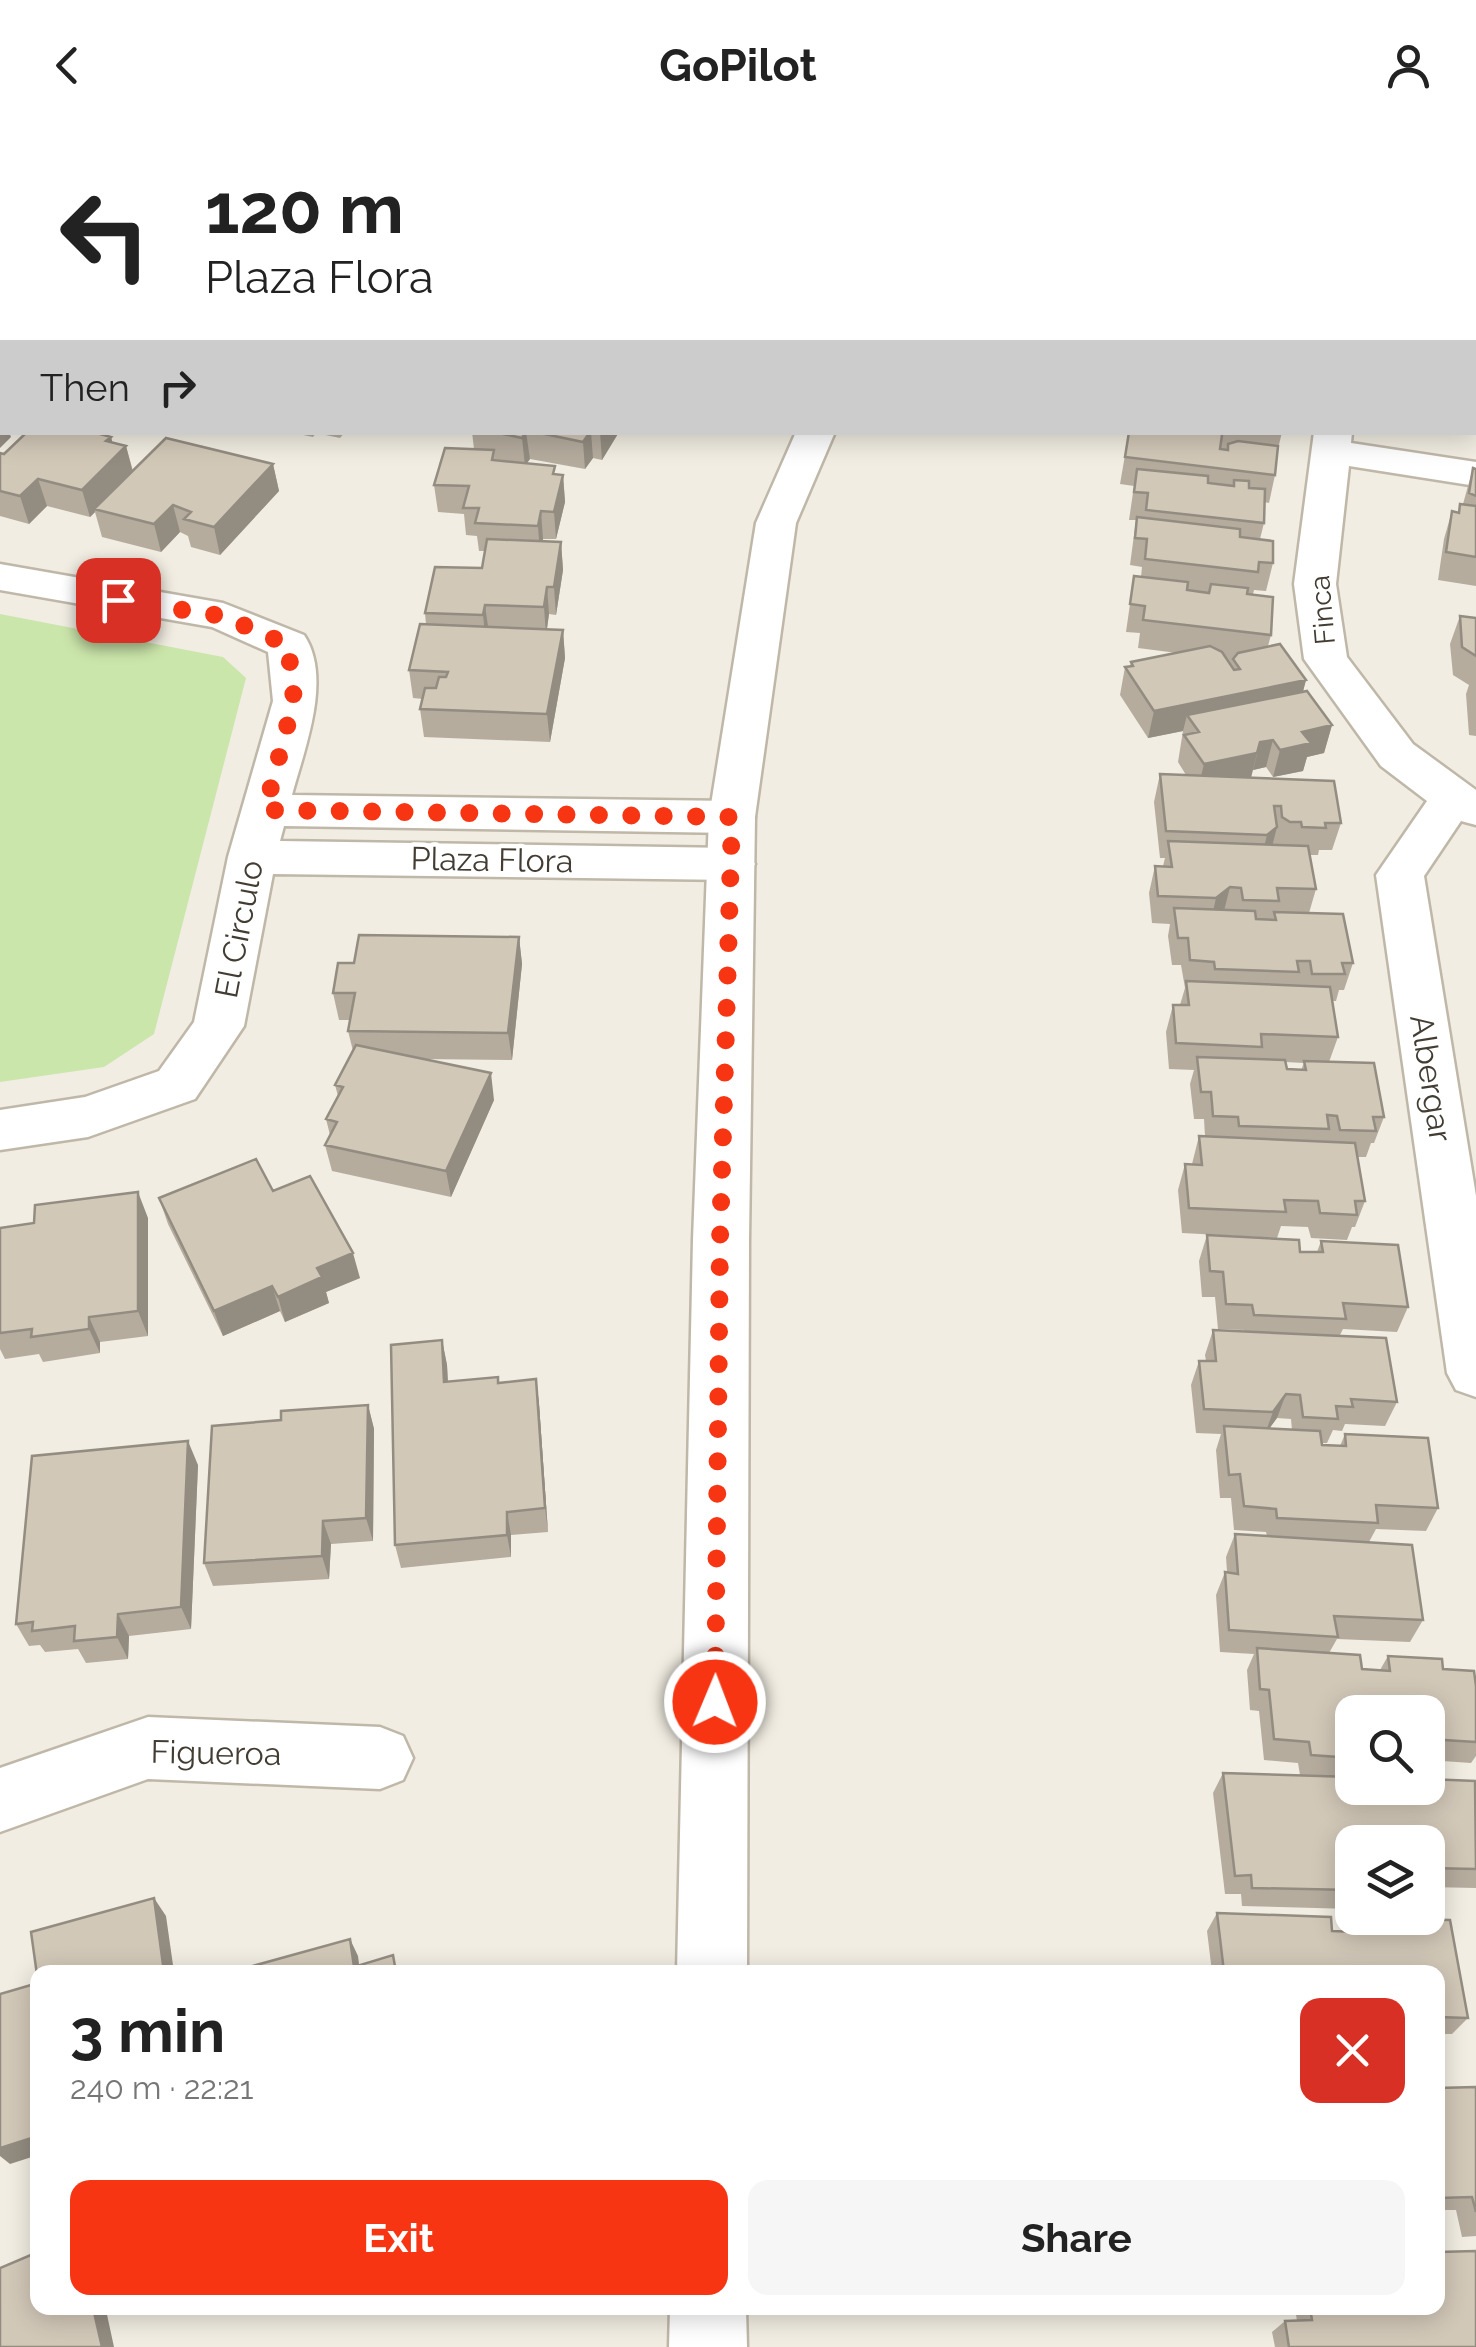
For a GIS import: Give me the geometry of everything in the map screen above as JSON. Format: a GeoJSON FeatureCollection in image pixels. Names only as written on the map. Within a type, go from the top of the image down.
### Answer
{"type":"FeatureCollection","features":[{"type":"Feature","properties":{"kind":"street"},"geometry":{"type":"LineString","coordinates":[[712,1965],[720,1240],[731,840],[776,522],[815,435]]}},
{"type":"Feature","properties":{"kind":"street"},"geometry":{"type":"LineString","coordinates":[[1331,442],[1476,474]]}},
{"type":"Feature","properties":{"kind":"street","name":"Finca"},"geometry":{"type":"LineString","coordinates":[[1331,442],[1315,584],[1326,658],[1396,755],[1464,804]]}},
{"type":"Feature","properties":{"kind":"street","name":"El Circulo"},"geometry":{"type":"LineString","coordinates":[[0,577],[223,616],[288,645],[294,700],[252,857],[219,1026],[177,1085],[88,1117],[0,1130]]}},
{"type":"Feature","properties":{"kind":"street","name":"Albergar"},"geometry":{"type":"LineString","coordinates":[[1464,804],[1400,876],[1476,1373]]}},
{"type":"Feature","properties":{"kind":"street","name":"Plaza Flora"},"geometry":{"type":"LineString","coordinates":[[265,810],[731,840]]}},
{"type":"Feature","properties":{"kind":"street","name":"Plaza Flora"},"geometry":{"type":"LineString","coordinates":[[252,857],[731,840]]}},
{"type":"Feature","properties":{"kind":"street","name":"Figueroa"},"geometry":{"type":"LineString","coordinates":[[0,1800],[148,1748],[380,1758]]}},
{"type":"Feature","properties":{"kind":"street"},"geometry":{"type":"LineString","coordinates":[[708,2315],[708,2347]]}},
{"type":"Feature","properties":{"kind":"green space"},"geometry":{"type":"Polygon","coordinates":[[[0,614],[223,657],[246,678],[154,1034],[104,1067],[0,1082],[0,614]]]}},
{"type":"Feature","properties":{"kind":"building"},"geometry":{"type":"Polygon","coordinates":[[[24,435],[104,435],[111,437],[106,441],[126,446],[82,490],[38,479],[20,496],[0,491],[0,453],[4,454],[24,435]]]}},
{"type":"Feature","properties":{"kind":"building"},"geometry":{"type":"Polygon","coordinates":[[[549,435],[588,435],[583,442],[549,435]]]}},
{"type":"Feature","properties":{"kind":"building"},"geometry":{"type":"Polygon","coordinates":[[[1129,435],[1222,435],[1220,449],[1228,450],[1228,444],[1238,441],[1278,446],[1275,475],[1125,457],[1129,435]]]}},
{"type":"Feature","properties":{"kind":"building"},"geometry":{"type":"Polygon","coordinates":[[[166,438],[273,464],[214,527],[184,519],[191,512],[173,505],[154,524],[94,509],[166,438]]]}},
{"type":"Feature","properties":{"kind":"building"},"geometry":{"type":"Polygon","coordinates":[[[445,448],[494,450],[492,460],[555,466],[553,474],[563,475],[554,512],[541,511],[538,526],[475,523],[479,508],[463,508],[469,486],[434,485],[445,448]]]}},
{"type":"Feature","properties":{"kind":"building"},"geometry":{"type":"Polygon","coordinates":[[[1473,468],[1476,469],[1476,496],[1469,493],[1473,468]]]}},
{"type":"Feature","properties":{"kind":"building"},"geometry":{"type":"Polygon","coordinates":[[[1137,469],[1208,476],[1208,483],[1234,486],[1234,480],[1249,481],[1249,488],[1265,489],[1264,523],[1146,510],[1148,493],[1134,492],[1137,469]]]}},
{"type":"Feature","properties":{"kind":"building"},"geometry":{"type":"Polygon","coordinates":[[[1460,504],[1476,506],[1476,557],[1446,552],[1452,511],[1459,513],[1460,504]]]}},
{"type":"Feature","properties":{"kind":"building"},"geometry":{"type":"Polygon","coordinates":[[[1137,517],[1240,529],[1240,537],[1273,541],[1273,563],[1259,562],[1258,572],[1145,559],[1147,539],[1135,538],[1137,517]]]}},
{"type":"Feature","properties":{"kind":"building"},"geometry":{"type":"Polygon","coordinates":[[[487,539],[561,542],[554,587],[547,587],[544,607],[485,605],[483,615],[425,613],[435,567],[482,568],[487,539]]]}},
{"type":"Feature","properties":{"kind":"building"},"geometry":{"type":"Polygon","coordinates":[[[1134,576],[1188,582],[1187,590],[1209,593],[1211,584],[1248,588],[1247,594],[1273,597],[1271,635],[1143,620],[1145,606],[1130,604],[1134,576]]]}},
{"type":"Feature","properties":{"kind":"building"},"geometry":{"type":"Polygon","coordinates":[[[1460,616],[1476,618],[1476,656],[1462,647],[1460,616]]]}},
{"type":"Feature","properties":{"kind":"building"},"geometry":{"type":"Polygon","coordinates":[[[420,624],[563,630],[547,714],[420,709],[425,688],[436,688],[439,677],[446,677],[448,672],[409,670],[420,624]]]}},
{"type":"Feature","properties":{"kind":"building"},"geometry":{"type":"Polygon","coordinates":[[[1280,644],[1306,680],[1154,711],[1125,667],[1133,666],[1131,662],[1210,646],[1222,652],[1234,670],[1240,669],[1233,659],[1238,653],[1280,644]]]}},
{"type":"Feature","properties":{"kind":"building"},"geometry":{"type":"Polygon","coordinates":[[[1307,691],[1332,725],[1302,732],[1311,743],[1280,750],[1273,740],[1260,742],[1257,753],[1204,764],[1184,735],[1199,732],[1187,715],[1307,691]]]}},
{"type":"Feature","properties":{"kind":"building"},"geometry":{"type":"Polygon","coordinates":[[[1160,774],[1334,781],[1341,823],[1325,823],[1326,828],[1302,827],[1301,822],[1282,817],[1281,806],[1274,806],[1277,827],[1267,835],[1166,831],[1160,774]]]}},
{"type":"Feature","properties":{"kind":"building"},"geometry":{"type":"Polygon","coordinates":[[[1168,841],[1308,846],[1316,889],[1277,888],[1279,901],[1243,900],[1241,888],[1230,887],[1216,898],[1158,896],[1155,866],[1172,867],[1168,841]]]}},
{"type":"Feature","properties":{"kind":"building"},"geometry":{"type":"Polygon","coordinates":[[[1174,908],[1255,911],[1256,919],[1276,920],[1274,912],[1343,914],[1353,963],[1342,963],[1345,974],[1312,974],[1310,961],[1297,961],[1299,972],[1215,969],[1214,962],[1190,960],[1188,938],[1178,938],[1174,908]]]}},
{"type":"Feature","properties":{"kind":"building"},"geometry":{"type":"Polygon","coordinates":[[[359,935],[519,937],[508,1033],[348,1031],[355,993],[333,993],[338,963],[354,963],[359,935]]]}},
{"type":"Feature","properties":{"kind":"building"},"geometry":{"type":"Polygon","coordinates":[[[1186,981],[1330,987],[1338,1037],[1261,1034],[1262,1047],[1176,1043],[1173,1005],[1189,1005],[1186,981]]]}},
{"type":"Feature","properties":{"kind":"building"},"geometry":{"type":"Polygon","coordinates":[[[356,1045],[491,1073],[446,1171],[325,1145],[337,1122],[326,1119],[343,1087],[335,1085],[356,1045]]]}},
{"type":"Feature","properties":{"kind":"building"},"geometry":{"type":"Polygon","coordinates":[[[1197,1057],[1285,1060],[1287,1069],[1306,1070],[1304,1061],[1374,1063],[1384,1117],[1373,1117],[1376,1131],[1340,1130],[1337,1116],[1327,1115],[1329,1129],[1239,1126],[1238,1117],[1213,1116],[1211,1092],[1201,1092],[1197,1057]]]}},
{"type":"Feature","properties":{"kind":"building"},"geometry":{"type":"Polygon","coordinates":[[[1199,1136],[1355,1143],[1365,1201],[1355,1201],[1357,1215],[1320,1213],[1318,1201],[1284,1200],[1286,1212],[1189,1208],[1185,1164],[1202,1165],[1199,1136]]]}},
{"type":"Feature","properties":{"kind":"building"},"geometry":{"type":"Polygon","coordinates":[[[256,1159],[273,1191],[310,1176],[353,1253],[317,1268],[322,1277],[278,1297],[272,1286],[214,1311],[159,1198],[256,1159]]]}},
{"type":"Feature","properties":{"kind":"building"},"geometry":{"type":"Polygon","coordinates":[[[138,1192],[138,1311],[89,1317],[89,1329],[31,1337],[32,1329],[0,1333],[0,1228],[34,1223],[35,1205],[138,1192]]]}},
{"type":"Feature","properties":{"kind":"building"},"geometry":{"type":"Polygon","coordinates":[[[1207,1235],[1299,1240],[1300,1252],[1323,1252],[1321,1241],[1398,1245],[1408,1307],[1343,1303],[1346,1319],[1254,1315],[1252,1305],[1226,1304],[1223,1272],[1210,1271],[1207,1235]]]}},
{"type":"Feature","properties":{"kind":"building"},"geometry":{"type":"Polygon","coordinates":[[[1213,1330],[1386,1338],[1397,1402],[1351,1399],[1353,1407],[1336,1406],[1338,1419],[1303,1417],[1300,1395],[1286,1394],[1273,1412],[1204,1409],[1199,1361],[1216,1361],[1213,1330]]]}},
{"type":"Feature","properties":{"kind":"building"},"geometry":{"type":"Polygon","coordinates":[[[442,1340],[444,1382],[498,1377],[498,1383],[536,1379],[545,1508],[507,1512],[507,1535],[395,1545],[391,1345],[442,1340]]]}},
{"type":"Feature","properties":{"kind":"building"},"geometry":{"type":"Polygon","coordinates":[[[368,1405],[366,1518],[323,1521],[322,1556],[204,1563],[212,1426],[281,1420],[281,1411],[368,1405]]]}},
{"type":"Feature","properties":{"kind":"building"},"geometry":{"type":"Polygon","coordinates":[[[1224,1426],[1320,1431],[1322,1445],[1346,1446],[1345,1434],[1428,1438],[1438,1508],[1376,1505],[1378,1523],[1277,1518],[1276,1509],[1244,1506],[1240,1474],[1229,1475],[1224,1426]]]}},
{"type":"Feature","properties":{"kind":"building"},"geometry":{"type":"Polygon","coordinates":[[[188,1441],[181,1607],[118,1614],[117,1637],[74,1641],[75,1626],[32,1631],[33,1622],[16,1624],[32,1456],[188,1441]]]}},
{"type":"Feature","properties":{"kind":"building"},"geometry":{"type":"Polygon","coordinates":[[[1235,1534],[1412,1545],[1423,1620],[1334,1616],[1338,1637],[1229,1630],[1225,1572],[1238,1574],[1235,1534]]]}},
{"type":"Feature","properties":{"kind":"building"},"geometry":{"type":"Polygon","coordinates":[[[1257,1648],[1360,1655],[1362,1669],[1390,1671],[1388,1656],[1442,1659],[1443,1669],[1474,1671],[1476,1742],[1445,1740],[1445,1695],[1335,1695],[1335,1757],[1311,1755],[1309,1742],[1274,1739],[1269,1690],[1260,1689],[1257,1648]]]}},
{"type":"Feature","properties":{"kind":"building"},"geometry":{"type":"Polygon","coordinates":[[[1223,1773],[1335,1776],[1335,1805],[1445,1805],[1445,1780],[1475,1781],[1476,1869],[1445,1868],[1445,1825],[1335,1825],[1335,1890],[1252,1888],[1251,1875],[1235,1876],[1223,1773]]]}},
{"type":"Feature","properties":{"kind":"building"},"geometry":{"type":"Polygon","coordinates":[[[154,1898],[163,1965],[36,1965],[31,1932],[154,1898]]]}},
{"type":"Feature","properties":{"kind":"building"},"geometry":{"type":"Polygon","coordinates":[[[1217,1913],[1331,1917],[1335,1935],[1445,1935],[1445,1920],[1450,1920],[1468,2018],[1445,2017],[1445,1965],[1223,1965],[1217,1913]]]}},
{"type":"Feature","properties":{"kind":"building"},"geometry":{"type":"Polygon","coordinates":[[[350,1939],[354,1965],[256,1965],[350,1939]]]}},
{"type":"Feature","properties":{"kind":"building"},"geometry":{"type":"Polygon","coordinates":[[[393,1955],[395,1965],[360,1965],[393,1955]]]}},
{"type":"Feature","properties":{"kind":"building"},"geometry":{"type":"Polygon","coordinates":[[[30,1985],[30,2139],[0,2148],[0,1994],[30,1985]]]}},
{"type":"Feature","properties":{"kind":"building"},"geometry":{"type":"Polygon","coordinates":[[[1476,2087],[1476,2212],[1472,2197],[1445,2198],[1445,2088],[1476,2087]]]}},
{"type":"Feature","properties":{"kind":"building"},"geometry":{"type":"Polygon","coordinates":[[[1476,2251],[1476,2347],[1289,2347],[1285,2321],[1312,2320],[1311,2315],[1445,2315],[1445,2252],[1476,2251]]]}},
{"type":"Feature","properties":{"kind":"building"},"geometry":{"type":"Polygon","coordinates":[[[30,2255],[30,2315],[95,2315],[102,2347],[0,2347],[0,2268],[30,2255]]]}},
{"type":"Feature","properties":{"kind":"route"},"geometry":{"type":"LineString","coordinates":[[118,600],[223,616],[288,645],[294,700],[265,810],[732,817],[720,1240],[715,1702]]}}]}
